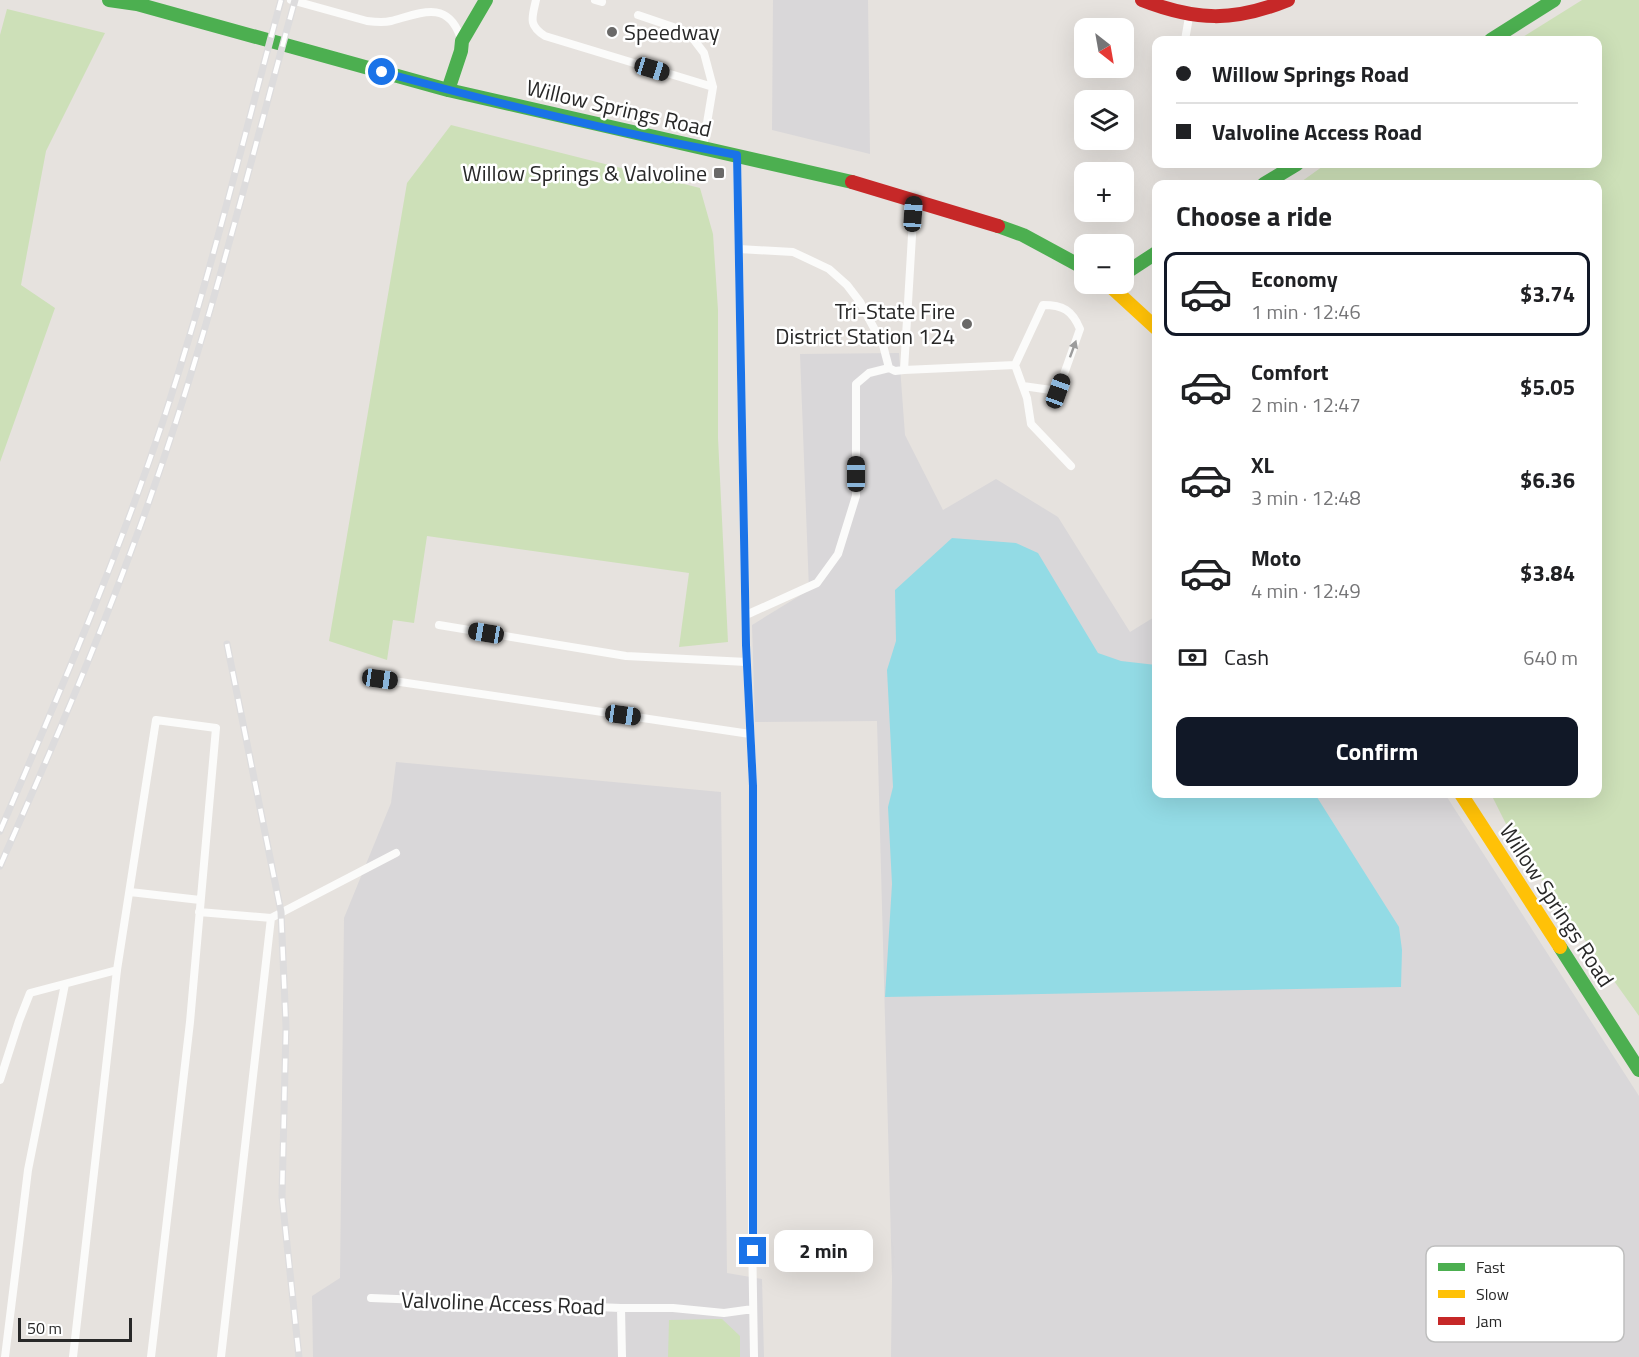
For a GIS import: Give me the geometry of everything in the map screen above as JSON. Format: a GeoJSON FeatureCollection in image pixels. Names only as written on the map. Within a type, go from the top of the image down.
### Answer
{"type":"FeatureCollection","features":[{"type":"Feature","properties":{"kind":"main road","name":"Willow Springs Road"},"geometry":{"type":"LineString","coordinates":[[109,0],[133,2],[448,90],[848,181],[1023,235],[1074,263]]}},
{"type":"Feature","properties":{"kind":"main road"},"geometry":{"type":"LineString","coordinates":[[448,90],[461,51],[462,40],[486,0]]}},
{"type":"Feature","properties":{"kind":"main road"},"geometry":{"type":"LineString","coordinates":[[1142,0],[1189,16],[1220,18],[1275,6],[1288,0]]}},
{"type":"Feature","properties":{"kind":"main road"},"geometry":{"type":"LineString","coordinates":[[1497,36],[1554,0]]}},
{"type":"Feature","properties":{"kind":"main road"},"geometry":{"type":"LineString","coordinates":[[1271,180],[1291,168]]}},
{"type":"Feature","properties":{"kind":"main road"},"geometry":{"type":"LineString","coordinates":[[1134,267],[1152,256]]}},
{"type":"Feature","properties":{"kind":"main road"},"geometry":{"type":"LineString","coordinates":[[1119,294],[1152,324]]}},
{"type":"Feature","properties":{"kind":"main road","name":"Willow Springs Road"},"geometry":{"type":"LineString","coordinates":[[1464,798],[1639,1070]]}},
{"type":"Feature","properties":{"kind":"lane"},"geometry":{"type":"LineString","coordinates":[[291,0],[378,22],[388,22],[424,9],[441,10],[449,14],[454,21],[462,40]]}},
{"type":"Feature","properties":{"kind":"lane"},"geometry":{"type":"LineString","coordinates":[[536,0],[532,24],[545,36],[713,87]]}},
{"type":"Feature","properties":{"kind":"lane"},"geometry":{"type":"LineString","coordinates":[[638,15],[688,32],[704,53],[713,87],[702,149]]}},
{"type":"Feature","properties":{"kind":"lane"},"geometry":{"type":"LineString","coordinates":[[1186,36],[1189,16]]}},
{"type":"Feature","properties":{"kind":"lane"},"geometry":{"type":"LineString","coordinates":[[737,155],[747,662],[753,786],[754,1357]]}},
{"type":"Feature","properties":{"kind":"lane"},"geometry":{"type":"LineString","coordinates":[[904,370],[914,200]]}},
{"type":"Feature","properties":{"kind":"lane"},"geometry":{"type":"LineString","coordinates":[[739,249],[793,252],[829,270],[847,285],[860,302],[883,345],[889,368]]}},
{"type":"Feature","properties":{"kind":"lane"},"geometry":{"type":"LineString","coordinates":[[1023,387],[1058,391],[1080,329],[1075,317],[1059,305],[1043,305],[1015,365],[1023,387],[1030,424],[1071,466]]}},
{"type":"Feature","properties":{"kind":"lane"},"geometry":{"type":"LineString","coordinates":[[746,615],[817,583],[838,555],[856,496],[856,384],[869,374],[889,368],[895,371],[1015,365]]}},
{"type":"Feature","properties":{"kind":"lane"},"geometry":{"type":"LineString","coordinates":[[439,625],[626,656],[747,662]]}},
{"type":"Feature","properties":{"kind":"lane"},"geometry":{"type":"LineString","coordinates":[[380,679],[750,734]]}},
{"type":"Feature","properties":{"kind":"lane"},"geometry":{"type":"LineString","coordinates":[[73,1357],[117,970],[156,720],[216,728],[188,1033],[151,1357]]}},
{"type":"Feature","properties":{"kind":"lane"},"geometry":{"type":"LineString","coordinates":[[199,912],[271,918],[396,853]]}},
{"type":"Feature","properties":{"kind":"lane"},"geometry":{"type":"LineString","coordinates":[[130,892],[200,900]]}},
{"type":"Feature","properties":{"kind":"lane"},"geometry":{"type":"LineString","coordinates":[[221,1357],[271,918]]}},
{"type":"Feature","properties":{"kind":"lane"},"geometry":{"type":"LineString","coordinates":[[0,1080],[30,993],[117,970]]}},
{"type":"Feature","properties":{"kind":"lane"},"geometry":{"type":"LineString","coordinates":[[5,1357],[28,1170],[65,984]]}},
{"type":"Feature","properties":{"kind":"lane","name":"Valvoline Access Road"},"geometry":{"type":"LineString","coordinates":[[371,1298],[621,1308],[622,1357]]}},
{"type":"Feature","properties":{"kind":"lane"},"geometry":{"type":"LineString","coordinates":[[621,1308],[673,1308],[724,1312],[753,1309]]}},
{"type":"Feature","properties":{"kind":"shaded area"},"geometry":{"type":"Polygon","coordinates":[[[773,0],[868,0],[870,154],[772,130],[773,0]]]}},
{"type":"Feature","properties":{"kind":"shaded area"},"geometry":{"type":"Polygon","coordinates":[[[899,353],[905,435],[943,510],[996,479],[1058,517],[1130,632],[1152,618],[1152,798],[1448,798],[1639,1096],[1639,1357],[891,1357],[892,1278],[877,721],[755,722],[752,625],[809,590],[800,354],[899,353]]]}},
{"type":"Feature","properties":{"kind":"shaded area"},"geometry":{"type":"Polygon","coordinates":[[[396,762],[721,792],[727,1273],[762,1279],[764,1357],[313,1357],[312,1296],[340,1278],[344,918],[391,803],[396,762]]]}},
{"type":"Feature","properties":{"kind":"green space"},"geometry":{"type":"Polygon","coordinates":[[[1582,0],[1639,0],[1639,1016],[1515,842],[1493,798],[1602,798],[1602,180],[1304,180],[1320,168],[1602,168],[1602,36],[1524,36],[1582,0]]]}},
{"type":"Feature","properties":{"kind":"green space"},"geometry":{"type":"Polygon","coordinates":[[[7,9],[105,33],[46,151],[21,285],[55,308],[0,462],[0,35],[7,9]]]}},
{"type":"Feature","properties":{"kind":"green space"},"geometry":{"type":"Polygon","coordinates":[[[451,125],[700,188],[713,234],[718,310],[718,438],[728,642],[679,647],[689,573],[427,536],[414,623],[393,620],[387,660],[329,641],[407,183],[451,125]]]}},
{"type":"Feature","properties":{"kind":"green space"},"geometry":{"type":"Polygon","coordinates":[[[722,1319],[740,1336],[740,1357],[668,1357],[669,1320],[722,1319]]]}},
{"type":"Feature","properties":{"kind":"water"},"geometry":{"type":"Polygon","coordinates":[[[952,538],[1016,543],[1038,553],[1098,653],[1121,661],[1152,665],[1152,798],[1318,798],[1399,927],[1402,950],[1401,987],[885,997],[892,884],[888,807],[893,787],[887,670],[896,641],[895,590],[952,538]]]}},
{"type":"Feature","properties":{"kind":"railway"},"geometry":{"type":"LineString","coordinates":[[0,831],[107,575],[164,418],[211,262],[281,0]]}},
{"type":"Feature","properties":{"kind":"railway"},"geometry":{"type":"LineString","coordinates":[[0,866],[100,630],[154,487],[211,306],[295,0]]}},
{"type":"Feature","properties":{"kind":"railway"},"geometry":{"type":"LineString","coordinates":[[227,644],[281,912],[286,1027],[282,1197],[299,1357]]}},
{"type":"Feature","properties":{"kind":"traffic: fast"},"geometry":{"type":"LineString","coordinates":[[109,0],[137,4],[448,90],[852,182]]}},
{"type":"Feature","properties":{"kind":"traffic: fast"},"geometry":{"type":"LineString","coordinates":[[448,90],[462,41],[486,0]]}},
{"type":"Feature","properties":{"kind":"traffic: fast"},"geometry":{"type":"LineString","coordinates":[[1497,36],[1554,0]]}},
{"type":"Feature","properties":{"kind":"traffic: fast"},"geometry":{"type":"LineString","coordinates":[[1271,180],[1290,168]]}},
{"type":"Feature","properties":{"kind":"traffic: fast"},"geometry":{"type":"LineString","coordinates":[[998,226],[1023,235],[1074,263]]}},
{"type":"Feature","properties":{"kind":"traffic: fast"},"geometry":{"type":"LineString","coordinates":[[1134,267],[1152,256]]}},
{"type":"Feature","properties":{"kind":"traffic: fast"},"geometry":{"type":"LineString","coordinates":[[1560,947],[1639,1070]]}},
{"type":"Feature","properties":{"kind":"traffic: slow"},"geometry":{"type":"LineString","coordinates":[[1119,294],[1152,324]]}},
{"type":"Feature","properties":{"kind":"traffic: slow"},"geometry":{"type":"LineString","coordinates":[[1464,798],[1560,947]]}},
{"type":"Feature","properties":{"kind":"traffic: jam"},"geometry":{"type":"LineString","coordinates":[[1142,0],[1180,12],[1215,16],[1250,12],[1288,0]]}},
{"type":"Feature","properties":{"kind":"traffic: jam"},"geometry":{"type":"LineString","coordinates":[[852,182],[998,226]]}},
{"type":"Feature","properties":{"kind":"place","name":"Speedway"},"geometry":{"type":"Point","coordinates":[612,32]}},
{"type":"Feature","properties":{"kind":"place","name":"Willow Springs & Valvoline"},"geometry":{"type":"Point","coordinates":[719,173]}},
{"type":"Feature","properties":{"kind":"place","name":"Tri-State Fire District Station 124"},"geometry":{"type":"Point","coordinates":[967,324]}},
{"type":"Feature","properties":{"kind":"route"},"geometry":{"type":"LineString","coordinates":[[382,72],[605,127],[737,155],[746,645],[753,786],[753,1251]]}}]}
